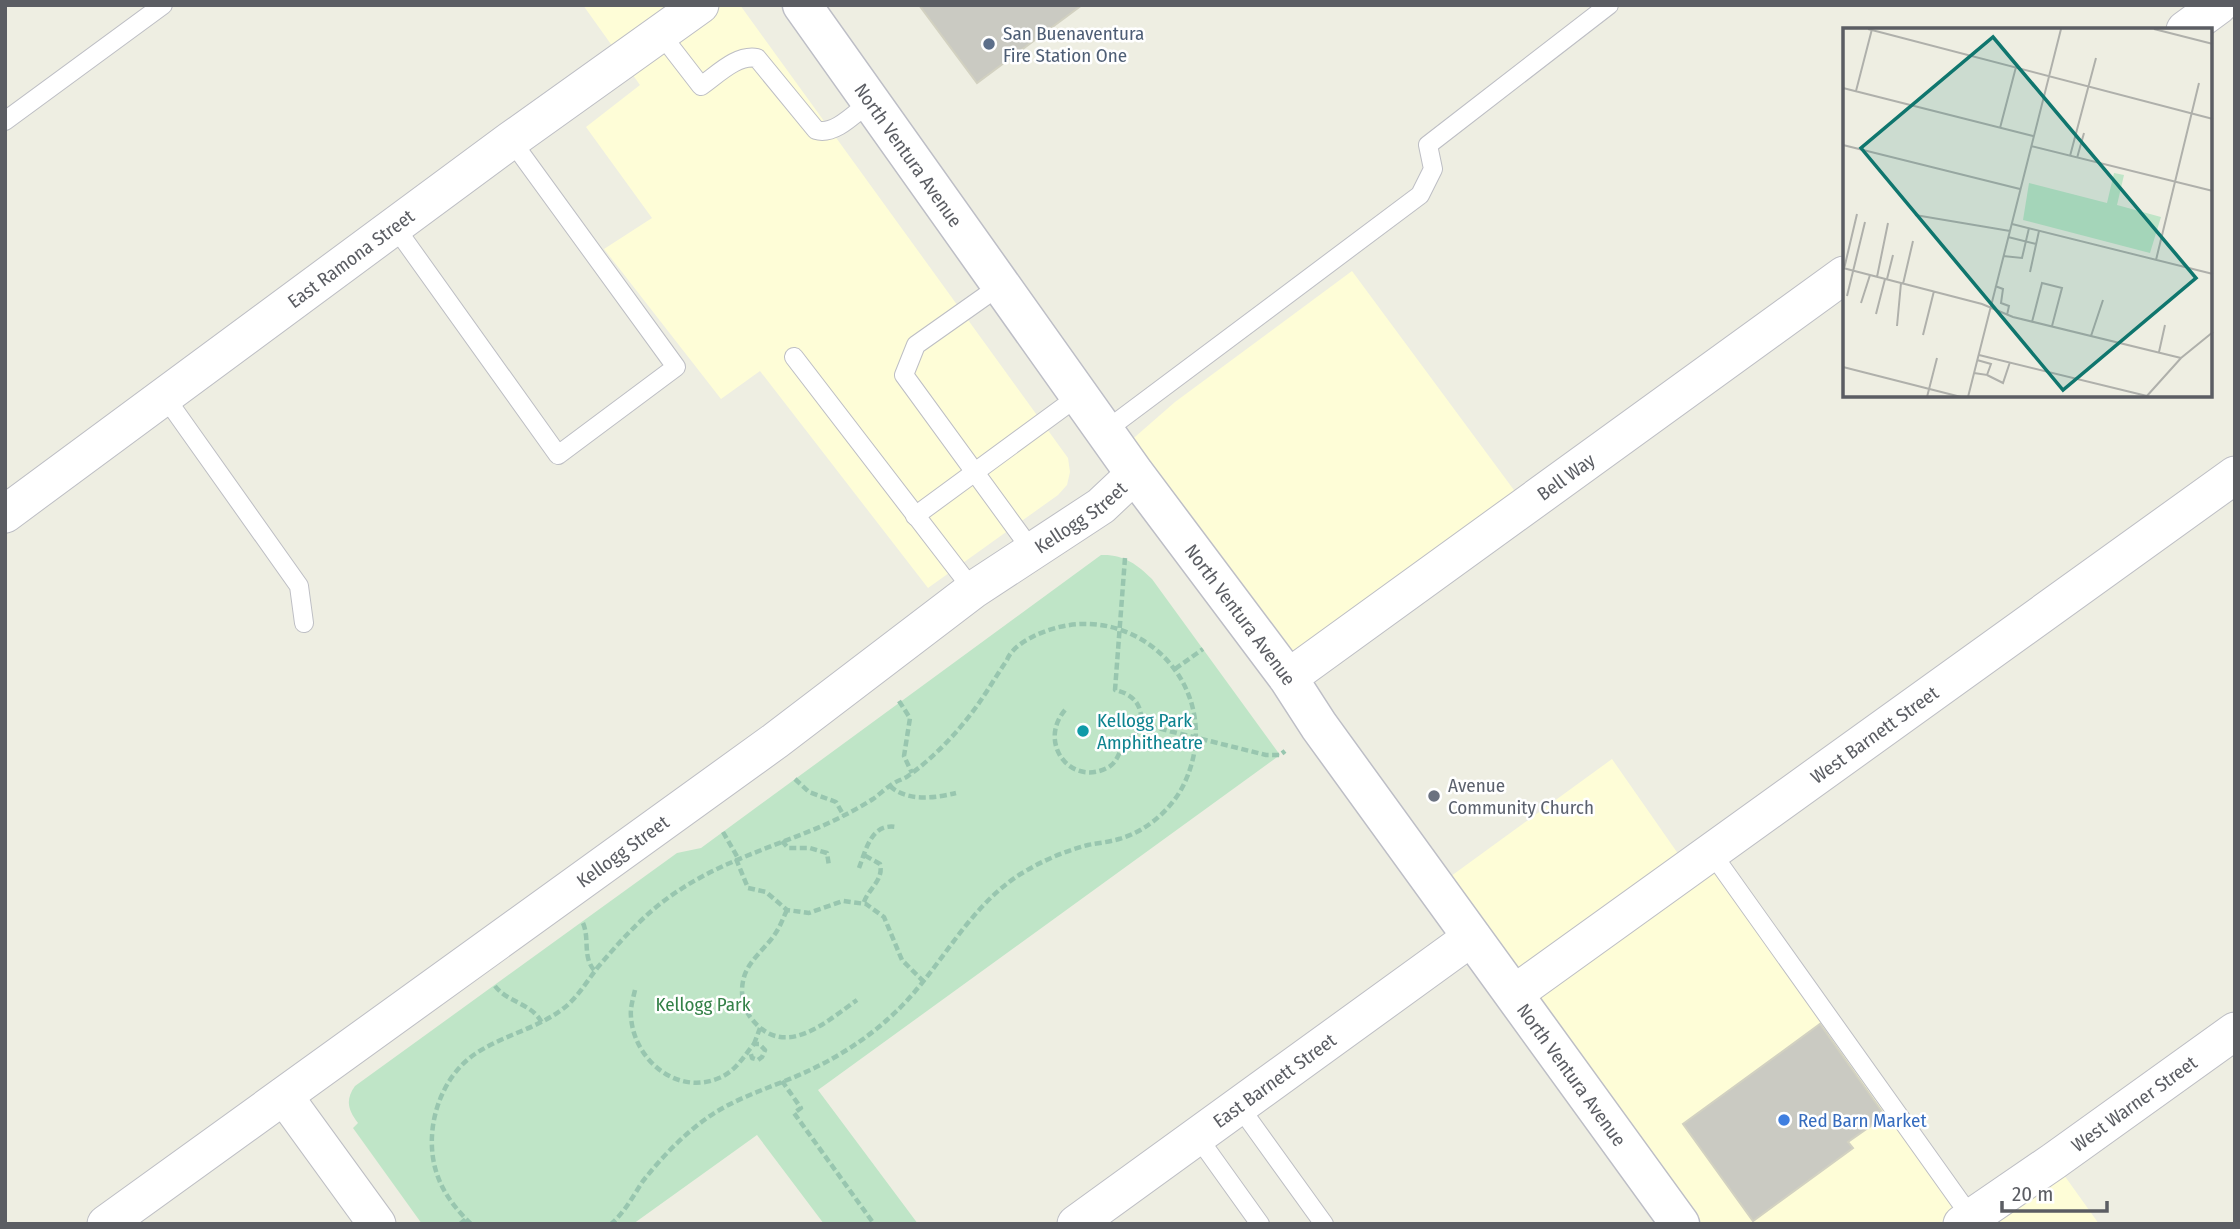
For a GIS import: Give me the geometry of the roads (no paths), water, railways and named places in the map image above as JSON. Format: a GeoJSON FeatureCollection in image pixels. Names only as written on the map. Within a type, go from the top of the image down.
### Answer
{"type":"FeatureCollection","features":[{"type":"Feature","properties":{"kind":"main road","name":"North Ventura Avenue"},"geometry":{"type":"LineString","coordinates":[[802,5],[1135,474],[1287,678],[1680,1224]]}},
{"type":"Feature","properties":{"kind":"street","name":"East Ramona Street"},"geometry":{"type":"LineString","coordinates":[[5,514],[511,140],[699,5]]}},
{"type":"Feature","properties":{"kind":"street"},"geometry":{"type":"LineString","coordinates":[[2188,28],[2219,5]]}},
{"type":"Feature","properties":{"kind":"street","name":"Bell Way"},"geometry":{"type":"LineString","coordinates":[[1287,678],[1843,276]]}},
{"type":"Feature","properties":{"kind":"street","name":"Kellogg Street"},"geometry":{"type":"LineString","coordinates":[[107,1224],[764,749],[973,590],[1101,506],[1135,474]]}},
{"type":"Feature","properties":{"kind":"street","name":"West Barnett Street"},"geometry":{"type":"LineString","coordinates":[[1514,995],[2235,475]]}},
{"type":"Feature","properties":{"kind":"street","name":"East Barnett Street"},"geometry":{"type":"LineString","coordinates":[[1076,1224],[1472,937]]}},
{"type":"Feature","properties":{"kind":"street","name":"West Warner Street"},"geometry":{"type":"LineString","coordinates":[[1967,1221],[2235,1031]]}},
{"type":"Feature","properties":{"kind":"street"},"geometry":{"type":"LineString","coordinates":[[284,1096],[377,1224]]}},
{"type":"Feature","properties":{"kind":"lane"},"geometry":{"type":"LineString","coordinates":[[5,121],[163,5]]}},
{"type":"Feature","properties":{"kind":"lane"},"geometry":{"type":"LineString","coordinates":[[1105,431],[1420,195],[1433,169],[1428,145],[1609,5]]}},
{"type":"Feature","properties":{"kind":"lane"},"geometry":{"type":"LineString","coordinates":[[660,33],[701,86],[748,56],[757,58],[816,130],[831,131],[871,102]]}},
{"type":"Feature","properties":{"kind":"lane"},"geometry":{"type":"LineString","coordinates":[[395,227],[558,455],[666,375],[676,367],[511,140]]}},
{"type":"Feature","properties":{"kind":"lane"},"geometry":{"type":"LineString","coordinates":[[1001,285],[916,345],[904,375],[1033,552]]}},
{"type":"Feature","properties":{"kind":"lane"},"geometry":{"type":"LineString","coordinates":[[794,357],[973,590]]}},
{"type":"Feature","properties":{"kind":"lane"},"geometry":{"type":"LineString","coordinates":[[915,516],[1080,395]]}},
{"type":"Feature","properties":{"kind":"lane"},"geometry":{"type":"LineString","coordinates":[[164,397],[299,586],[303,623]]}},
{"type":"Feature","properties":{"kind":"lane"},"geometry":{"type":"LineString","coordinates":[[1711,852],[1967,1221]]}},
{"type":"Feature","properties":{"kind":"lane"},"geometry":{"type":"LineString","coordinates":[[1239,1106],[1324,1224]]}},
{"type":"Feature","properties":{"kind":"lane"},"geometry":{"type":"LineString","coordinates":[[1197,1136],[1260,1224]]}},
{"type":"Feature","properties":{"kind":"place","name":"San Buenaventura Fire Station One"},"geometry":{"type":"Point","coordinates":[989,44]}},
{"type":"Feature","properties":{"kind":"place","name":"Kellogg Park Amphitheatre"},"geometry":{"type":"Point","coordinates":[1083,731]}},
{"type":"Feature","properties":{"kind":"place","name":"Avenue Community Church"},"geometry":{"type":"Point","coordinates":[1434,796]}},
{"type":"Feature","properties":{"kind":"place","name":"Red Barn Market"},"geometry":{"type":"Point","coordinates":[1784,1120]}},
{"type":"Feature","properties":{"kind":"park label","name":"Kellogg Park"},"geometry":{"type":"Point","coordinates":[703,1004]}}]}
